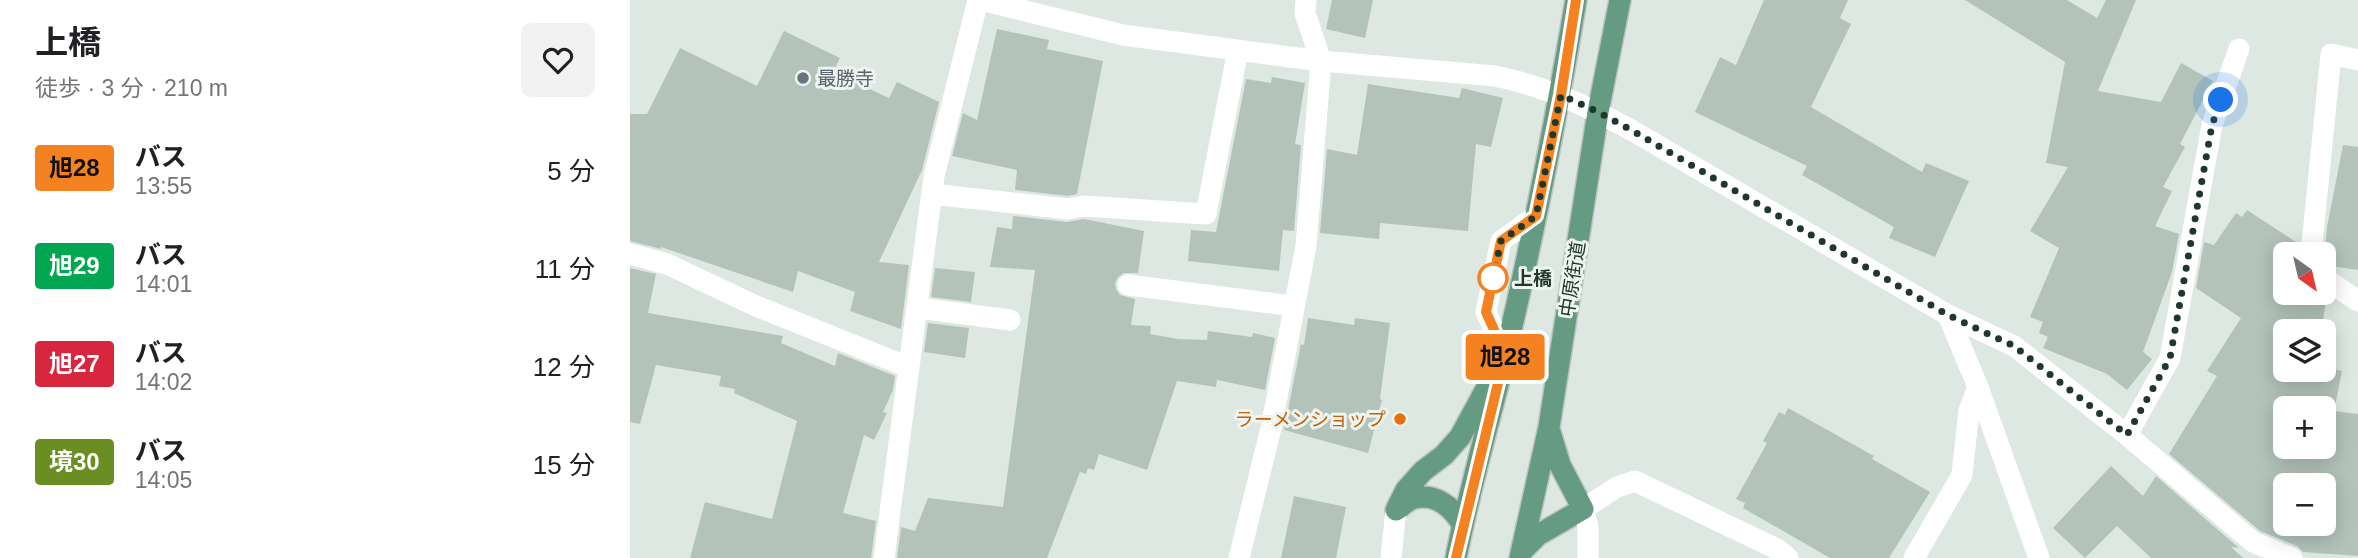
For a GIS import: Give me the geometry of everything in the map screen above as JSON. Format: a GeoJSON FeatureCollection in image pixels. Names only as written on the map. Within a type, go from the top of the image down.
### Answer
{"type":"FeatureCollection","features":[{"type":"Feature","properties":{"kind":"main road"},"geometry":{"type":"LineString","coordinates":[[1456,558],[1536,216],[1561,95],[1576,0]]}},
{"type":"Feature","properties":{"kind":"main road","name":"中原街道"},"geometry":{"type":"LineString","coordinates":[[1521,554],[1549,427],[1598,112],[1619,0]]}},
{"type":"Feature","properties":{"kind":"main road"},"geometry":{"type":"LineString","coordinates":[[1396,510],[1406,490],[1460,437],[1505,354]]}},
{"type":"Feature","properties":{"kind":"main road"},"geometry":{"type":"LineString","coordinates":[[1521,554],[1538,535],[1583,509],[1560,466],[1549,427]]}},
{"type":"Feature","properties":{"kind":"main road"},"geometry":{"type":"LineString","coordinates":[[1396,510],[1414,498],[1431,497],[1456,512],[1462,524]]}},
{"type":"Feature","properties":{"kind":"street"},"geometry":{"type":"LineString","coordinates":[[884,558],[934,176],[980,0],[1123,36],[1321,61],[1495,76],[1521,81],[1561,95],[1598,112],[1948,315],[2014,346],[2127,435],[2253,541],[2292,558]]}},
{"type":"Feature","properties":{"kind":"street"},"geometry":{"type":"LineString","coordinates":[[1239,558],[1271,428],[1306,246],[1321,61],[1305,13],[1306,0]]}},
{"type":"Feature","properties":{"kind":"street"},"geometry":{"type":"LineString","coordinates":[[2127,435],[2170,358],[2212,125],[2239,49]]}},
{"type":"Feature","properties":{"kind":"street"},"geometry":{"type":"LineString","coordinates":[[932,194],[1068,209],[1084,206],[1206,214],[1238,50]]}},
{"type":"Feature","properties":{"kind":"street"},"geometry":{"type":"LineString","coordinates":[[2312,242],[2331,54],[2358,60]]}},
{"type":"Feature","properties":{"kind":"street"},"geometry":{"type":"LineString","coordinates":[[630,254],[667,264],[756,306],[908,367]]}},
{"type":"Feature","properties":{"kind":"street"},"geometry":{"type":"LineString","coordinates":[[1128,285],[1294,306]]}},
{"type":"Feature","properties":{"kind":"street"},"geometry":{"type":"LineString","coordinates":[[2336,286],[2358,302]]}},
{"type":"Feature","properties":{"kind":"street"},"geometry":{"type":"LineString","coordinates":[[918,308],[1010,320]]}},
{"type":"Feature","properties":{"kind":"street"},"geometry":{"type":"LineString","coordinates":[[1948,315],[1978,387],[2039,558]]}},
{"type":"Feature","properties":{"kind":"street"},"geometry":{"type":"LineString","coordinates":[[1914,558],[1962,475],[1969,411],[1978,387]]}},
{"type":"Feature","properties":{"kind":"street"},"geometry":{"type":"LineString","coordinates":[[1588,558],[1588,526],[1583,509],[1617,487],[1635,481],[1777,549],[1788,558]]}},
{"type":"Feature","properties":{"kind":"street"},"geometry":{"type":"LineString","coordinates":[[1391,558],[1396,510]]}},
{"type":"Feature","properties":{"kind":"building"},"geometry":{"type":"Polygon","coordinates":[[[1332,0],[1373,0],[1365,38],[1326,29],[1332,0]]]}},
{"type":"Feature","properties":{"kind":"building"},"geometry":{"type":"Polygon","coordinates":[[[1764,0],[1848,0],[1840,18],[1851,24],[1811,107],[1922,172],[1926,163],[1969,181],[1935,257],[1889,238],[1894,227],[1802,175],[1807,166],[1695,112],[1720,57],[1736,65],[1764,0]]]}},
{"type":"Feature","properties":{"kind":"building"},"geometry":{"type":"Polygon","coordinates":[[[1965,0],[2067,0],[2097,18],[2106,0],[2136,0],[2098,91],[2161,102],[2181,63],[2213,81],[2180,144],[2185,147],[2163,187],[2172,191],[2155,226],[2179,234],[2172,272],[2143,352],[2152,359],[2127,390],[2107,374],[2043,348],[2048,337],[2039,333],[2043,322],[2030,317],[2059,248],[2030,231],[2068,167],[2046,163],[2065,62],[1965,0]]]}},
{"type":"Feature","properties":{"kind":"building"},"geometry":{"type":"Polygon","coordinates":[[[997,29],[1049,40],[1047,49],[1103,61],[1077,194],[1068,196],[1015,190],[1017,170],[952,156],[963,113],[977,120],[997,29]]]}},
{"type":"Feature","properties":{"kind":"building"},"geometry":{"type":"Polygon","coordinates":[[[784,31],[840,58],[833,72],[889,98],[897,82],[939,102],[922,170],[879,262],[909,265],[901,329],[850,311],[855,292],[798,271],[793,292],[661,247],[630,241],[630,114],[647,114],[680,48],[757,86],[784,31]]]}},
{"type":"Feature","properties":{"kind":"building"},"geometry":{"type":"Polygon","coordinates":[[[1272,77],[1305,83],[1295,144],[1301,145],[1294,231],[1283,230],[1279,271],[1188,261],[1191,230],[1216,232],[1246,79],[1271,83],[1272,77]]]}},
{"type":"Feature","properties":{"kind":"building"},"geometry":{"type":"Polygon","coordinates":[[[1368,84],[1459,98],[1462,88],[1503,98],[1491,147],[1476,144],[1468,231],[1380,223],[1379,239],[1320,233],[1327,149],[1357,155],[1368,84]]]}},
{"type":"Feature","properties":{"kind":"building"},"geometry":{"type":"Polygon","coordinates":[[[2343,145],[2358,147],[2358,270],[2336,267],[2336,242],[2326,242],[2343,145]]]}},
{"type":"Feature","properties":{"kind":"building"},"geometry":{"type":"Polygon","coordinates":[[[2247,210],[2296,242],[2273,242],[2273,305],[2325,305],[2323,319],[2273,319],[2273,382],[2336,382],[2336,370],[2342,371],[2336,401],[2336,396],[2273,396],[2273,459],[2336,459],[2336,411],[2358,414],[2358,556],[2303,552],[2297,546],[2260,531],[2169,454],[2217,376],[2207,371],[2241,318],[2196,288],[2204,242],[2214,245],[2236,213],[2242,217],[2247,210]]]}},
{"type":"Feature","properties":{"kind":"building"},"geometry":{"type":"Polygon","coordinates":[[[1013,216],[1067,222],[1084,219],[1144,231],[1138,273],[1124,273],[1115,283],[1120,295],[1135,299],[1131,325],[1151,326],[1150,334],[1178,339],[1207,340],[1208,331],[1252,337],[1253,333],[1275,338],[1265,390],[1217,380],[1216,387],[1177,381],[1147,470],[1099,454],[1094,470],[1088,468],[1086,474],[1080,472],[1047,558],[897,558],[901,527],[915,531],[928,498],[1003,507],[1035,270],[990,267],[997,227],[1012,229],[1013,216]]]}},
{"type":"Feature","properties":{"kind":"building"},"geometry":{"type":"Polygon","coordinates":[[[630,268],[656,274],[648,313],[783,336],[781,343],[835,366],[838,353],[895,376],[893,390],[883,412],[887,413],[874,440],[864,435],[843,513],[876,521],[871,558],[690,558],[705,502],[772,519],[797,421],[734,393],[735,389],[719,386],[721,376],[656,365],[640,424],[630,422],[630,268]]]}},
{"type":"Feature","properties":{"kind":"building"},"geometry":{"type":"Polygon","coordinates":[[[935,268],[975,272],[971,302],[931,297],[935,268]]]}},
{"type":"Feature","properties":{"kind":"building"},"geometry":{"type":"Polygon","coordinates":[[[1308,318],[1354,325],[1355,318],[1390,323],[1382,400],[1368,453],[1284,430],[1308,318]]]}},
{"type":"Feature","properties":{"kind":"building"},"geometry":{"type":"Polygon","coordinates":[[[928,323],[969,328],[965,358],[924,352],[928,323]]]}},
{"type":"Feature","properties":{"kind":"building"},"geometry":{"type":"Polygon","coordinates":[[[1788,408],[1874,456],[1872,459],[1930,492],[1889,558],[1830,558],[1743,508],[1745,503],[1736,499],[1767,443],[1763,441],[1779,412],[1785,415],[1788,408]]]}},
{"type":"Feature","properties":{"kind":"building"},"geometry":{"type":"Polygon","coordinates":[[[2111,466],[2143,496],[2156,476],[2239,548],[2231,547],[2243,558],[2151,558],[2117,526],[2085,558],[2053,528],[2111,466]]]}},
{"type":"Feature","properties":{"kind":"building"},"geometry":{"type":"Polygon","coordinates":[[[1294,496],[1346,507],[1336,558],[1281,558],[1294,496]]]}},
{"type":"Feature","properties":{"kind":"bus line","name":"旭28"},"geometry":{"type":"LineString","coordinates":[[1456,558],[1462,524],[1505,354],[1486,312],[1497,259],[1501,241],[1536,216],[1561,95],[1576,0]]}},
{"type":"Feature","properties":{"kind":"place","name":"最勝寺"},"geometry":{"type":"Point","coordinates":[803,78]}},
{"type":"Feature","properties":{"kind":"place","name":"上橋"},"geometry":{"type":"Point","coordinates":[1493,278]}},
{"type":"Feature","properties":{"kind":"place","name":"ラーメンショップ"},"geometry":{"type":"Point","coordinates":[1400,419]}},
{"type":"Feature","properties":{"kind":"route"},"geometry":{"type":"LineString","coordinates":[[1493,278],[1501,241],[1536,216],[1561,95],[1633,131],[1948,315],[2014,346],[2127,435],[2170,358],[2212,125],[2221,100]]}}]}
